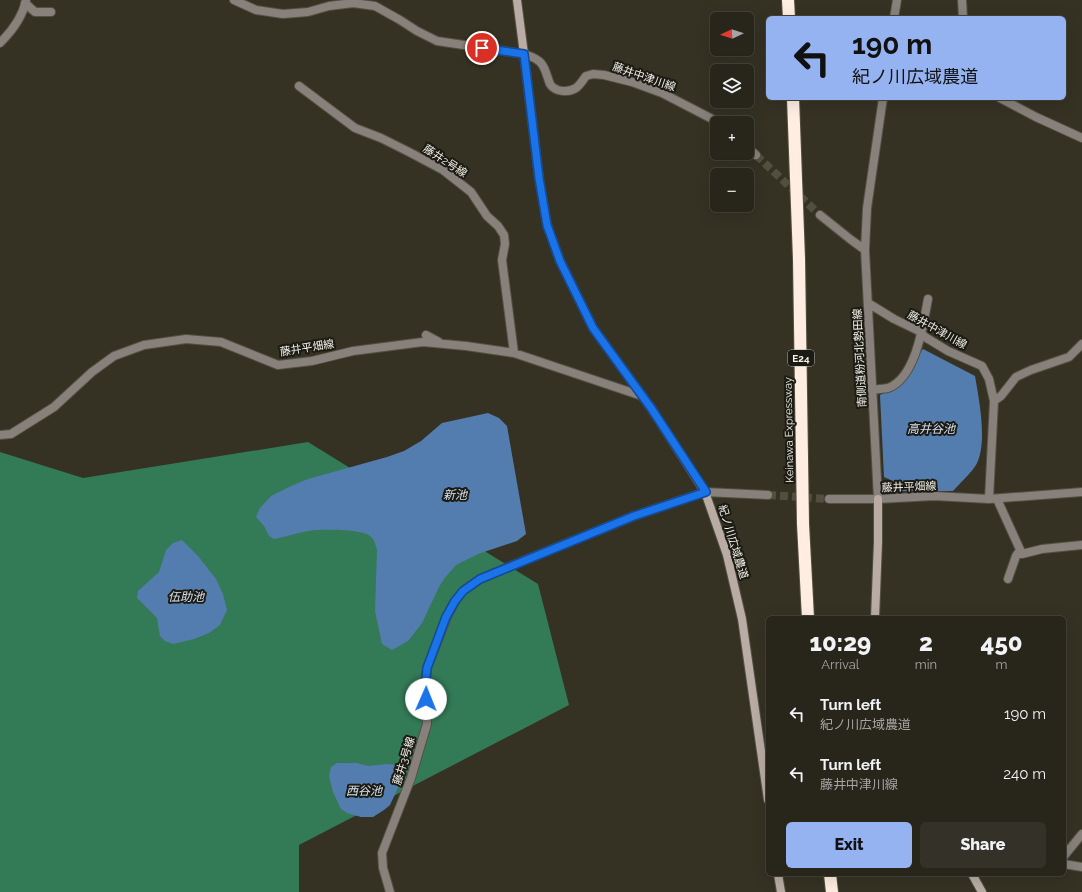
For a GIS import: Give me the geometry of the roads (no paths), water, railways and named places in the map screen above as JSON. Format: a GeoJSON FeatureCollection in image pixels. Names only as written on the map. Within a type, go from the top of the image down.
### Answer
{"type":"FeatureCollection","features":[{"type":"Feature","properties":{"kind":"highway"},"geometry":{"type":"LineString","coordinates":[[788,0],[789,16]]}},
{"type":"Feature","properties":{"kind":"highway","name":"Keinawa Expressway"},"geometry":{"type":"LineString","coordinates":[[793,100],[799,259],[803,524],[808,616]]}},
{"type":"Feature","properties":{"kind":"highway"},"geometry":{"type":"LineString","coordinates":[[830,876],[832,892]]}},
{"type":"Feature","properties":{"kind":"street","name":"藤井中津川線"},"geometry":{"type":"LineString","coordinates":[[234,0],[256,10],[283,14],[308,12],[329,6],[353,3],[375,6],[437,41],[524,51],[542,63],[551,85],[557,90],[566,91],[575,89],[581,84],[586,76],[592,74],[604,75],[632,82],[662,93],[710,118]]}},
{"type":"Feature","properties":{"kind":"street","name":"紀ノ川広域農道"},"geometry":{"type":"LineString","coordinates":[[516,0],[524,51],[539,178],[547,225],[560,261],[593,328],[642,396],[706,492],[727,555],[742,619],[766,786]]}},
{"type":"Feature","properties":{"kind":"street"},"geometry":{"type":"LineString","coordinates":[[894,16],[897,0]]}},
{"type":"Feature","properties":{"kind":"street"},"geometry":{"type":"LineString","coordinates":[[962,0],[963,16]]}},
{"type":"Feature","properties":{"kind":"street"},"geometry":{"type":"LineString","coordinates":[[25,2],[35,12],[51,12]]}},
{"type":"Feature","properties":{"kind":"street"},"geometry":{"type":"LineString","coordinates":[[0,43],[14,26],[24,8],[25,2]]}},
{"type":"Feature","properties":{"kind":"street","name":"藤井2号線"},"geometry":{"type":"LineString","coordinates":[[299,86],[355,128],[392,144],[443,170],[471,192],[487,216],[504,234],[505,244],[502,260],[514,353]]}},
{"type":"Feature","properties":{"kind":"street","name":"南側道粉河北勢田線"},"geometry":{"type":"LineString","coordinates":[[876,616],[878,499],[865,250],[867,208],[883,100]]}},
{"type":"Feature","properties":{"kind":"street"},"geometry":{"type":"LineString","coordinates":[[1004,100],[1036,117],[1082,138]]}},
{"type":"Feature","properties":{"kind":"street"},"geometry":{"type":"LineString","coordinates":[[820,215],[865,250]]}},
{"type":"Feature","properties":{"kind":"street"},"geometry":{"type":"LineString","coordinates":[[872,390],[888,388],[903,377],[916,353],[928,299]]}},
{"type":"Feature","properties":{"kind":"street","name":"藤井中津川線"},"geometry":{"type":"LineString","coordinates":[[868,303],[894,319],[921,332],[925,337],[948,351],[982,366],[990,379],[994,400],[993,499]]}},
{"type":"Feature","properties":{"kind":"street"},"geometry":{"type":"LineString","coordinates":[[426,335],[442,344]]}},
{"type":"Feature","properties":{"kind":"street","name":"藤井平畑線"},"geometry":{"type":"LineString","coordinates":[[0,435],[11,434],[54,407],[92,372],[114,356],[144,344],[186,339],[221,342],[278,365],[312,360],[353,351],[423,342],[466,346],[514,353],[642,396]]}},
{"type":"Feature","properties":{"kind":"street"},"geometry":{"type":"LineString","coordinates":[[994,400],[1001,396],[1016,377],[1031,370],[1069,357],[1082,344]]}},
{"type":"Feature","properties":{"kind":"street"},"geometry":{"type":"LineString","coordinates":[[706,492],[768,495]]}},
{"type":"Feature","properties":{"kind":"street","name":"藤井3号線"},"geometry":{"type":"LineString","coordinates":[[390,892],[383,868],[382,853],[411,778],[427,724],[425,687],[427,668],[446,617],[455,601],[463,591],[480,579],[634,516],[706,492]]}},
{"type":"Feature","properties":{"kind":"street","name":"藤井平畑線"},"geometry":{"type":"LineString","coordinates":[[829,499],[878,499],[934,496],[993,499],[1082,492]]}},
{"type":"Feature","properties":{"kind":"street"},"geometry":{"type":"LineString","coordinates":[[993,499],[1022,554],[1042,548],[1082,545]]}},
{"type":"Feature","properties":{"kind":"street"},"geometry":{"type":"LineString","coordinates":[[1008,579],[1016,556],[1020,550]]}},
{"type":"Feature","properties":{"kind":"street"},"geometry":{"type":"LineString","coordinates":[[1066,854],[1082,834]]}},
{"type":"Feature","properties":{"kind":"street"},"geometry":{"type":"LineString","coordinates":[[1066,864],[1082,867]]}},
{"type":"Feature","properties":{"kind":"street"},"geometry":{"type":"LineString","coordinates":[[778,876],[781,892]]}},
{"type":"Feature","properties":{"kind":"street"},"geometry":{"type":"LineString","coordinates":[[973,876],[982,892]]}},
{"type":"Feature","properties":{"kind":"water","name":"高井谷池"},"geometry":{"type":"Polygon","coordinates":[[[923,349],[975,376],[982,421],[980,456],[974,468],[953,491],[899,491],[893,481],[884,477],[880,395],[890,390],[923,349]]]}},
{"type":"Feature","properties":{"kind":"water","name":"新池"},"geometry":{"type":"Polygon","coordinates":[[[488,413],[499,418],[507,426],[526,534],[517,541],[478,554],[456,565],[439,587],[422,623],[408,641],[392,650],[382,644],[375,611],[377,550],[375,542],[370,536],[358,532],[321,530],[308,531],[274,539],[269,536],[264,526],[256,517],[260,508],[271,496],[291,486],[308,479],[404,451],[421,441],[442,423],[488,413]]]}},
{"type":"Feature","properties":{"kind":"water","name":"伍助池"},"geometry":{"type":"Polygon","coordinates":[[[182,540],[198,556],[216,579],[223,594],[227,610],[220,625],[209,633],[194,639],[173,644],[165,641],[160,636],[157,618],[137,598],[138,591],[159,572],[166,550],[173,543],[182,540]]]}},
{"type":"Feature","properties":{"kind":"water","name":"西谷池"},"geometry":{"type":"Polygon","coordinates":[[[337,763],[357,763],[368,766],[387,764],[398,765],[402,771],[401,781],[390,805],[373,817],[361,817],[347,813],[341,809],[333,792],[329,776],[331,767],[337,763]]]}},
{"type":"Feature","properties":{"kind":"tunnel"},"geometry":{"type":"LineString","coordinates":[[756,155],[820,215]]}},
{"type":"Feature","properties":{"kind":"tunnel"},"geometry":{"type":"LineString","coordinates":[[768,495],[829,499]]}}]}
